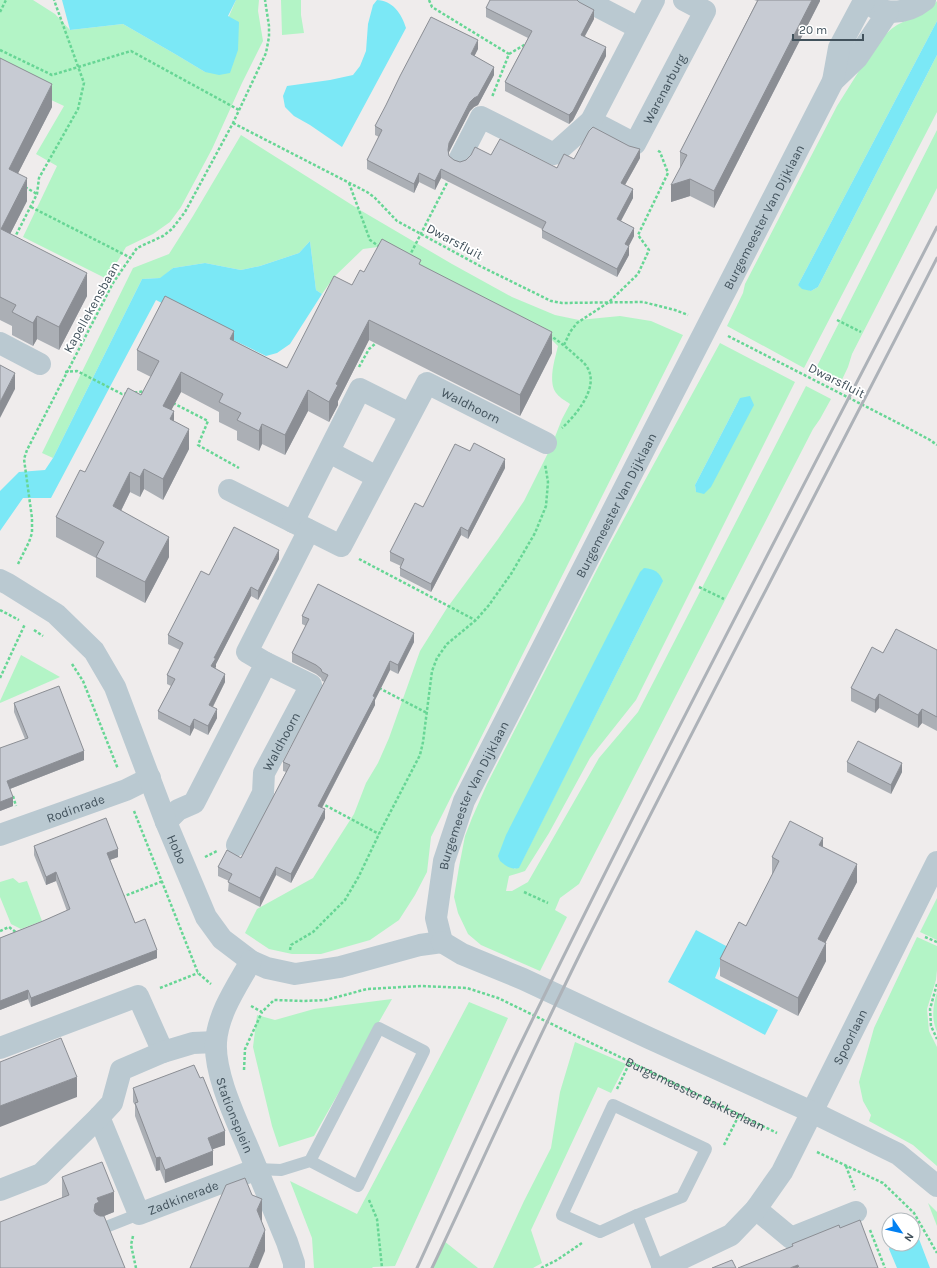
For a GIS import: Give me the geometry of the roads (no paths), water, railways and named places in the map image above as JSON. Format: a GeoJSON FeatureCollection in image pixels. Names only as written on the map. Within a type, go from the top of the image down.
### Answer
{"type":"FeatureCollection","features":[{"type":"Feature","properties":{"kind":"street"},"geometry":{"type":"LineString","coordinates":[[585,0],[639,28]]}},
{"type":"Feature","properties":{"kind":"street"},"geometry":{"type":"LineString","coordinates":[[460,158],[481,117],[554,154],[591,121],[654,0]]}},
{"type":"Feature","properties":{"kind":"street","name":"Warenarburg"},"geometry":{"type":"LineString","coordinates":[[591,121],[635,144],[705,11],[684,0]]}},
{"type":"Feature","properties":{"kind":"street"},"geometry":{"type":"LineString","coordinates":[[863,1],[875,8],[888,12],[898,12],[909,10],[918,6],[925,0]]}},
{"type":"Feature","properties":{"kind":"street","name":"Burgemeester Van Dijklaan"},"geometry":{"type":"LineString","coordinates":[[442,942],[436,918],[444,861],[464,801],[833,81],[839,48],[863,1]]}},
{"type":"Feature","properties":{"kind":"street","name":"Burgemeester Van Dijklaan"},"geometry":{"type":"LineString","coordinates":[[833,81],[857,58],[888,12]]}},
{"type":"Feature","properties":{"kind":"street"},"geometry":{"type":"LineString","coordinates":[[0,342],[40,364]]}},
{"type":"Feature","properties":{"kind":"street","name":"Waldhoorn"},"geometry":{"type":"LineString","coordinates":[[301,526],[341,546],[427,383],[546,443]]}},
{"type":"Feature","properties":{"kind":"street","name":"Waldhoorn"},"geometry":{"type":"LineString","coordinates":[[237,845],[263,793],[264,773],[311,685],[247,652],[301,526],[329,452],[360,389],[410,414]]}},
{"type":"Feature","properties":{"kind":"street"},"geometry":{"type":"LineString","coordinates":[[329,452],[377,477]]}},
{"type":"Feature","properties":{"kind":"street"},"geometry":{"type":"LineString","coordinates":[[229,490],[301,526]]}},
{"type":"Feature","properties":{"kind":"street","name":"Hobo"},"geometry":{"type":"LineString","coordinates":[[4,582],[56,614],[94,651],[115,687],[166,822],[206,917],[222,939],[251,961],[267,968],[295,974],[340,967],[420,945],[442,942]]}},
{"type":"Feature","properties":{"kind":"street"},"geometry":{"type":"LineString","coordinates":[[166,822],[178,810],[194,803],[266,663]]}},
{"type":"Feature","properties":{"kind":"street","name":"Rodinrade"},"geometry":{"type":"LineString","coordinates":[[0,835],[126,790],[150,778]]}},
{"type":"Feature","properties":{"kind":"street","name":"Spoorlaan"},"geometry":{"type":"LineString","coordinates":[[662,1268],[731,1235],[756,1209],[782,1172],[937,862]]}},
{"type":"Feature","properties":{"kind":"street"},"geometry":{"type":"LineString","coordinates":[[442,942],[462,954],[524,978],[649,1038],[812,1112],[898,1154],[937,1186]]}},
{"type":"Feature","properties":{"kind":"street","name":"Stationsplein"},"geometry":{"type":"LineString","coordinates":[[251,961],[221,1019],[216,1042],[218,1066],[232,1109],[287,1242],[294,1263],[294,1268]]}},
{"type":"Feature","properties":{"kind":"street"},"geometry":{"type":"LineString","coordinates":[[0,1048],[138,996],[163,1052]]}},
{"type":"Feature","properties":{"kind":"street"},"geometry":{"type":"LineString","coordinates":[[0,1190],[41,1174],[99,1117],[112,1103],[121,1070],[163,1052],[193,1043],[216,1042]]}},
{"type":"Feature","properties":{"kind":"street","name":"Zadkinerade"},"geometry":{"type":"LineString","coordinates":[[99,1117],[139,1214],[257,1169]]}},
{"type":"Feature","properties":{"kind":"street"},"geometry":{"type":"LineString","coordinates":[[756,1209],[791,1238],[856,1212]]}},
{"type":"Feature","properties":{"kind":"lane"},"geometry":{"type":"LineString","coordinates":[[257,1169],[281,1170],[310,1161],[358,1186],[424,1051],[379,1028],[310,1161]]}},
{"type":"Feature","properties":{"kind":"lane"},"geometry":{"type":"LineString","coordinates":[[612,1105],[706,1149],[682,1197],[637,1215],[600,1232],[562,1215],[612,1105]]}},
{"type":"Feature","properties":{"kind":"lane"},"geometry":{"type":"LineString","coordinates":[[101,1229],[139,1214]]}},
{"type":"Feature","properties":{"kind":"lane"},"geometry":{"type":"LineString","coordinates":[[637,1215],[658,1268]]}},
{"type":"Feature","properties":{"kind":"water"},"geometry":{"type":"Polygon","coordinates":[[[62,0],[236,0],[228,16],[239,22],[238,50],[230,73],[219,75],[205,72],[123,24],[70,30],[62,0]]]}},
{"type":"Feature","properties":{"kind":"water"},"geometry":{"type":"Polygon","coordinates":[[[377,0],[387,2],[392,5],[399,13],[406,28],[342,147],[294,116],[285,107],[283,96],[287,86],[353,75],[360,66],[366,51],[368,24],[373,5],[377,0]]]}},
{"type":"Feature","properties":{"kind":"water"},"geometry":{"type":"Polygon","coordinates":[[[937,21],[937,55],[818,287],[811,291],[802,289],[798,285],[937,21]]]}},
{"type":"Feature","properties":{"kind":"water"},"geometry":{"type":"Polygon","coordinates":[[[310,241],[316,290],[322,294],[290,344],[277,353],[266,356],[156,300],[51,498],[23,498],[0,531],[0,491],[19,472],[45,470],[53,458],[142,279],[160,278],[173,268],[205,263],[241,270],[260,266],[299,253],[310,241]]]}},
{"type":"Feature","properties":{"kind":"water"},"geometry":{"type":"Polygon","coordinates":[[[750,396],[754,405],[711,487],[704,494],[696,492],[695,485],[740,398],[750,396]]]}},
{"type":"Feature","properties":{"kind":"water"},"geometry":{"type":"Polygon","coordinates":[[[644,568],[651,569],[656,572],[660,575],[663,581],[519,868],[509,867],[500,861],[498,856],[506,835],[640,572],[644,568]]]}},
{"type":"Feature","properties":{"kind":"water"},"geometry":{"type":"Polygon","coordinates":[[[696,930],[728,947],[715,978],[778,1010],[765,1035],[668,982],[696,930]]]}},
{"type":"Feature","properties":{"kind":"water"},"geometry":{"type":"Polygon","coordinates":[[[921,1244],[930,1268],[897,1268],[890,1252],[921,1252],[921,1244]]]}},
{"type":"Feature","properties":{"kind":"railway"},"geometry":{"type":"LineString","coordinates":[[417,1268],[507,1073],[622,839],[937,227]]}},
{"type":"Feature","properties":{"kind":"railway"},"geometry":{"type":"LineString","coordinates":[[432,1268],[582,950],[937,258]]}}]}
